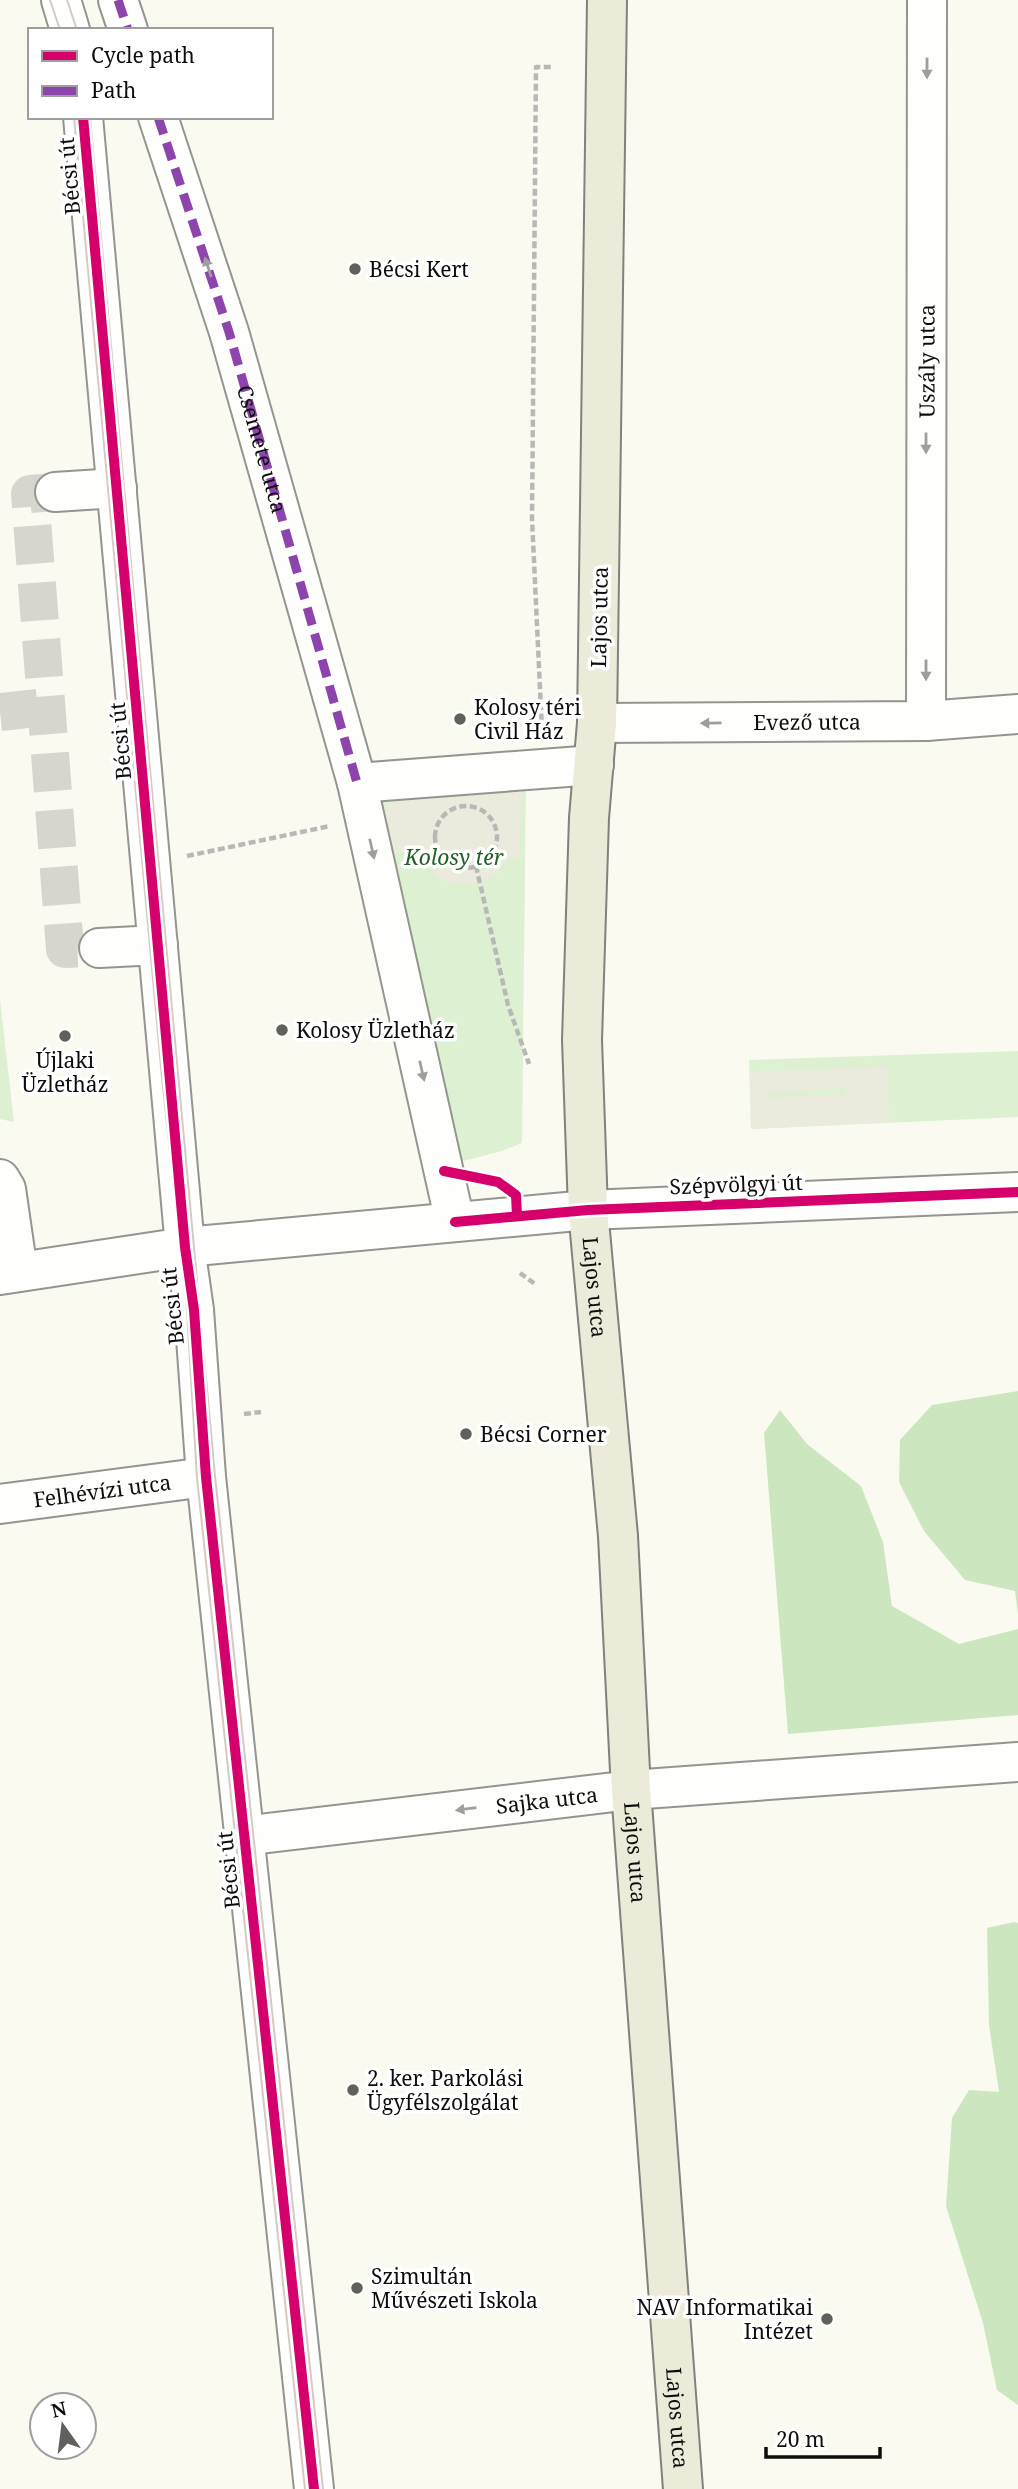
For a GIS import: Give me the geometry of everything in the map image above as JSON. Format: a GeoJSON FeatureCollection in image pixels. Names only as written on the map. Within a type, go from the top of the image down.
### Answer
{"type":"FeatureCollection","features":[{"type":"Feature","properties":{"kind":"main road","name":"Lajos utca"},"geometry":{"type":"LineString","coordinates":[[607,0],[597,723],[589,818],[582,1040],[588,1210],[618,1536],[631,1790],[683,2489]]}},
{"type":"Feature","properties":{"kind":"street"},"geometry":{"type":"LineString","coordinates":[[61,0],[69,28]]}},
{"type":"Feature","properties":{"kind":"street"},"geometry":{"type":"LineString","coordinates":[[118,0],[127,28]]}},
{"type":"Feature","properties":{"kind":"street","name":"Uszály utca"},"geometry":{"type":"LineString","coordinates":[[926,721],[927,0]]}},
{"type":"Feature","properties":{"kind":"street","name":"Bécsi út"},"geometry":{"type":"LineString","coordinates":[[83,119],[185,1247],[194,1310],[206,1477],[314,2489]]}},
{"type":"Feature","properties":{"kind":"street","name":"Csemete utca"},"geometry":{"type":"LineString","coordinates":[[159,119],[229,332],[361,801]]}},
{"type":"Feature","properties":{"kind":"street"},"geometry":{"type":"LineString","coordinates":[[55,492],[117,488]]}},
{"type":"Feature","properties":{"kind":"street","name":"Evező utca"},"geometry":{"type":"LineString","coordinates":[[597,723],[926,721],[1018,714]]}},
{"type":"Feature","properties":{"kind":"street"},"geometry":{"type":"LineString","coordinates":[[455,1222],[361,801],[594,765]]}},
{"type":"Feature","properties":{"kind":"street"},"geometry":{"type":"LineString","coordinates":[[99,948],[158,945]]}},
{"type":"Feature","properties":{"kind":"street"},"geometry":{"type":"LineString","coordinates":[[0,1180],[6,1189],[9,1274]]}},
{"type":"Feature","properties":{"kind":"street","name":"Szépvölgyi út"},"geometry":{"type":"LineString","coordinates":[[9,1274],[185,1247],[588,1210],[1018,1192]]}},
{"type":"Feature","properties":{"kind":"street","name":"Felhévízi utca"},"geometry":{"type":"LineString","coordinates":[[0,1504],[206,1477]]}},
{"type":"Feature","properties":{"kind":"street","name":"Sajka utca"},"geometry":{"type":"LineString","coordinates":[[243,1836],[631,1790],[1018,1762]]}},
{"type":"Feature","properties":{"kind":"path"},"geometry":{"type":"LineString","coordinates":[[542,737],[533,519],[533,145],[536,67],[552,67]]}},
{"type":"Feature","properties":{"kind":"path"},"geometry":{"type":"LineString","coordinates":[[206,852],[361,801]]}},
{"type":"Feature","properties":{"kind":"path"},"geometry":{"type":"LineString","coordinates":[[459,806],[479,808],[494,823],[497,832],[497,843],[493,852],[476,866],[457,866],[448,862],[436,846],[435,836],[441,817],[459,806]]}},
{"type":"Feature","properties":{"kind":"path"},"geometry":{"type":"LineString","coordinates":[[476,866],[508,1005],[529,1064]]}},
{"type":"Feature","properties":{"kind":"path"},"geometry":{"type":"LineString","coordinates":[[520,1273],[535,1284]]}},
{"type":"Feature","properties":{"kind":"path"},"geometry":{"type":"LineString","coordinates":[[244,1414],[261,1412]]}},
{"type":"Feature","properties":{"kind":"green space","name":"Kolosy tér"},"geometry":{"type":"Polygon","coordinates":[[[526,778],[522,1143],[451,1164],[371,807],[386,790],[526,778]]]}},
{"type":"Feature","properties":{"kind":"green space"},"geometry":{"type":"Polygon","coordinates":[[[0,1000],[14,1122],[0,1119],[0,1000]]]}},
{"type":"Feature","properties":{"kind":"green space"},"geometry":{"type":"Polygon","coordinates":[[[1018,1051],[1018,1117],[751,1129],[749,1060],[1018,1051]]]}},
{"type":"Feature","properties":{"kind":"green space"},"geometry":{"type":"Polygon","coordinates":[[[1018,1391],[1018,1615],[1015,1591],[965,1580],[924,1531],[899,1482],[900,1440],[932,1405],[1018,1391]]]}},
{"type":"Feature","properties":{"kind":"green space"},"geometry":{"type":"Polygon","coordinates":[[[780,1410],[807,1444],[861,1486],[883,1542],[892,1606],[959,1644],[1018,1629],[1018,1715],[788,1734],[764,1433],[780,1410]]]}},
{"type":"Feature","properties":{"kind":"green space"},"geometry":{"type":"Polygon","coordinates":[[[1018,1923],[1018,2405],[997,2390],[983,2323],[946,2206],[952,2118],[969,2090],[999,2092],[989,2025],[987,1928],[1018,1923]]]}},
{"type":"Feature","properties":{"kind":"shaded area","name":"Kolosy tér"},"geometry":{"type":"Polygon","coordinates":[[[522,782],[519,861],[510,856],[497,874],[486,881],[467,885],[451,883],[436,876],[425,864],[418,847],[385,855],[378,815],[398,792],[522,782]]]}},
{"type":"Feature","properties":{"kind":"shaded area"},"geometry":{"type":"Polygon","coordinates":[[[887,1066],[889,1122],[751,1129],[750,1072],[887,1066]],[[845,1088],[769,1092],[769,1098],[845,1094],[845,1088]]]}},
{"type":"Feature","properties":{"kind":"tunnel"},"geometry":{"type":"LineString","coordinates":[[55,492],[30,494],[65,949],[99,948]]}},
{"type":"Feature","properties":{"kind":"tunnel"},"geometry":{"type":"LineString","coordinates":[[0,712],[47,707]]}},
{"type":"Feature","properties":{"kind":"tram line"},"geometry":{"type":"LineString","coordinates":[[50,0],[59,28]]}},
{"type":"Feature","properties":{"kind":"tram line"},"geometry":{"type":"LineString","coordinates":[[67,0],[76,28]]}},
{"type":"Feature","properties":{"kind":"tram line"},"geometry":{"type":"LineString","coordinates":[[74,119],[162,1078],[187,1311],[197,1478],[305,2489]]}},
{"type":"Feature","properties":{"kind":"tram line"},"geometry":{"type":"LineString","coordinates":[[90,119],[215,1476],[323,2489]]}},
{"type":"Feature","properties":{"kind":"marked path"},"geometry":{"type":"LineString","coordinates":[[118,0],[127,28]]}},
{"type":"Feature","properties":{"kind":"marked path"},"geometry":{"type":"LineString","coordinates":[[159,119],[229,332],[357,783]]}},
{"type":"Feature","properties":{"kind":"cycle path"},"geometry":{"type":"LineString","coordinates":[[83,119],[185,1247],[194,1310],[206,1477],[314,2489]]}},
{"type":"Feature","properties":{"kind":"cycle path"},"geometry":{"type":"LineString","coordinates":[[444,1171],[498,1182],[516,1195],[517,1216]]}},
{"type":"Feature","properties":{"kind":"cycle path"},"geometry":{"type":"LineString","coordinates":[[455,1222],[588,1210],[1018,1192]]}},
{"type":"Feature","properties":{"kind":"place","name":"Bécsi Kert"},"geometry":{"type":"Point","coordinates":[355,269]}},
{"type":"Feature","properties":{"kind":"place","name":"Kolosy téri Civil Ház"},"geometry":{"type":"Point","coordinates":[460,719]}},
{"type":"Feature","properties":{"kind":"place","name":"Kolosy Üzletház"},"geometry":{"type":"Point","coordinates":[282,1030]}},
{"type":"Feature","properties":{"kind":"place","name":"Újlaki Üzletház"},"geometry":{"type":"Point","coordinates":[65,1036]}},
{"type":"Feature","properties":{"kind":"place","name":"Bécsi Corner"},"geometry":{"type":"Point","coordinates":[466,1434]}},
{"type":"Feature","properties":{"kind":"place","name":"2. ker. Parkolási Ügyfélszolgálat"},"geometry":{"type":"Point","coordinates":[353,2090]}},
{"type":"Feature","properties":{"kind":"place","name":"Szimultán Művészeti Iskola"},"geometry":{"type":"Point","coordinates":[357,2288]}},
{"type":"Feature","properties":{"kind":"place","name":"NAV Informatikai Intézet"},"geometry":{"type":"Point","coordinates":[827,2319]}}]}
